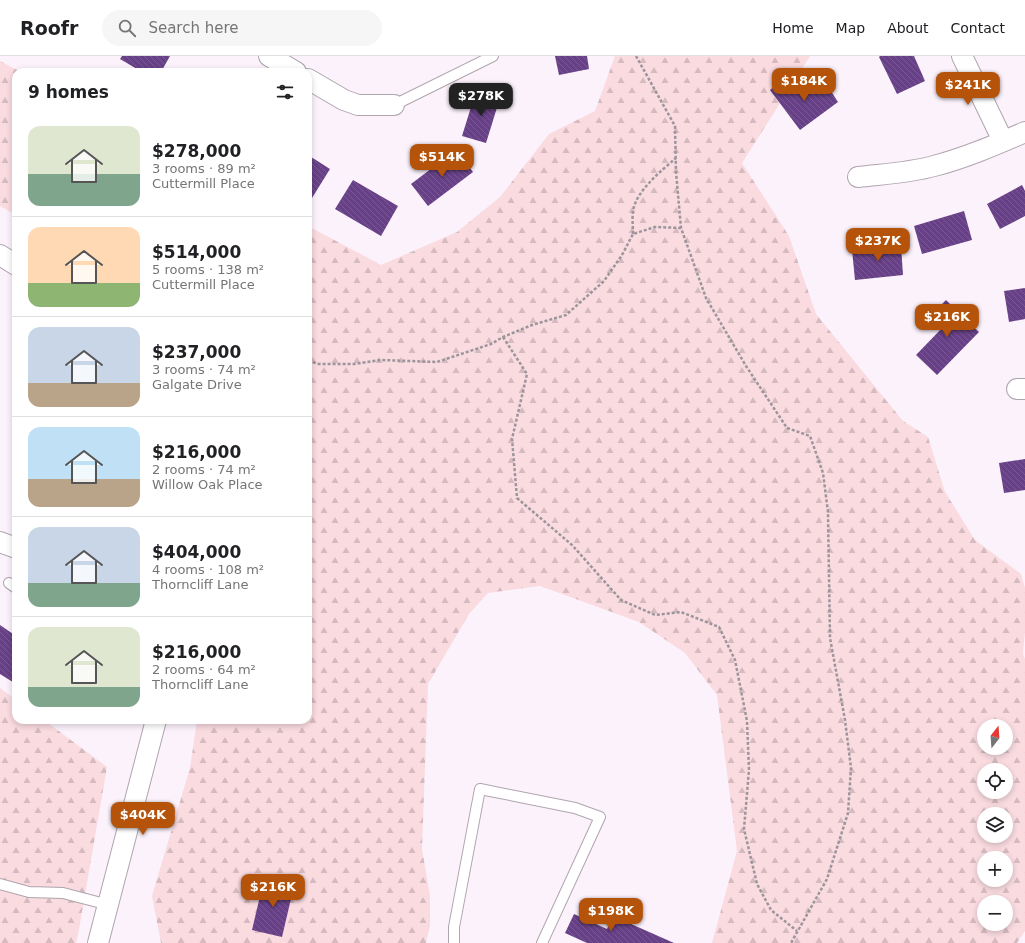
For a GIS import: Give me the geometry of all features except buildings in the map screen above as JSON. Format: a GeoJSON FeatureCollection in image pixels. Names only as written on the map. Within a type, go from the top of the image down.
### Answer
{"type":"FeatureCollection","features":[{"type":"Feature","properties":{"kind":"street"},"geometry":{"type":"LineString","coordinates":[[269,56],[289,68]]}},
{"type":"Feature","properties":{"kind":"street"},"geometry":{"type":"LineString","coordinates":[[962,56],[1003,141]]}},
{"type":"Feature","properties":{"kind":"street"},"geometry":{"type":"LineString","coordinates":[[312,81],[344,100],[358,105],[394,105]]}},
{"type":"Feature","properties":{"kind":"street"},"geometry":{"type":"LineString","coordinates":[[858,177],[906,172],[932,167],[960,159],[1025,132]]}},
{"type":"Feature","properties":{"kind":"street"},"geometry":{"type":"LineString","coordinates":[[0,255],[12,262]]}},
{"type":"Feature","properties":{"kind":"street"},"geometry":{"type":"LineString","coordinates":[[0,542],[12,546]]}},
{"type":"Feature","properties":{"kind":"street"},"geometry":{"type":"LineString","coordinates":[[98,943],[155,724]]}},
{"type":"Feature","properties":{"kind":"lane"},"geometry":{"type":"LineString","coordinates":[[394,105],[493,56]]}},
{"type":"Feature","properties":{"kind":"lane"},"geometry":{"type":"LineString","coordinates":[[454,943],[454,927],[480,789],[574,808],[600,817],[542,943]]}},
{"type":"Feature","properties":{"kind":"lane"},"geometry":{"type":"LineString","coordinates":[[0,884],[29,892],[63,893],[109,905]]}},
{"type":"Feature","properties":{"kind":"path"},"geometry":{"type":"LineString","coordinates":[[636,56],[675,126],[681,228],[706,298],[746,366],[787,428],[810,436],[823,473],[828,512],[830,638],[845,720],[850,768],[848,813],[827,879],[791,943]]}},
{"type":"Feature","properties":{"kind":"path"},"geometry":{"type":"LineString","coordinates":[[312,362],[319,364],[354,364],[381,360],[437,362],[491,344],[503,337],[532,325],[566,315],[604,281],[622,255],[633,234],[633,210],[642,191],[658,173],[676,158]]}},
{"type":"Feature","properties":{"kind":"path"},"geometry":{"type":"LineString","coordinates":[[633,234],[655,227],[681,228]]}},
{"type":"Feature","properties":{"kind":"path"},"geometry":{"type":"LineString","coordinates":[[503,337],[527,374],[512,439],[517,498],[572,545],[621,600],[655,614],[681,612],[719,628],[735,660],[747,721],[749,770],[744,829],[757,884],[771,910],[797,931]]}},
{"type":"Feature","properties":{"kind":"green space"},"geometry":{"type":"Polygon","coordinates":[[[615,56],[810,56],[742,163],[789,236],[816,314],[903,421],[928,437],[945,492],[975,540],[1021,574],[1025,588],[1025,631],[1023,654],[1025,659],[1025,931],[1017,943],[712,943],[737,851],[717,695],[685,653],[639,622],[540,586],[488,593],[469,614],[428,684],[422,849],[430,896],[430,926],[426,943],[161,943],[152,896],[190,768],[196,724],[312,724],[312,228],[381,265],[457,232],[500,197],[549,134],[595,111],[615,56]]]}},
{"type":"Feature","properties":{"kind":"green space"},"geometry":{"type":"Polygon","coordinates":[[[0,61],[13,68],[12,68],[12,213],[0,206],[0,61]]]}},
{"type":"Feature","properties":{"kind":"green space"},"geometry":{"type":"Polygon","coordinates":[[[0,688],[12,697],[12,724],[49,724],[107,767],[76,943],[0,943],[0,688]]]}}]}
